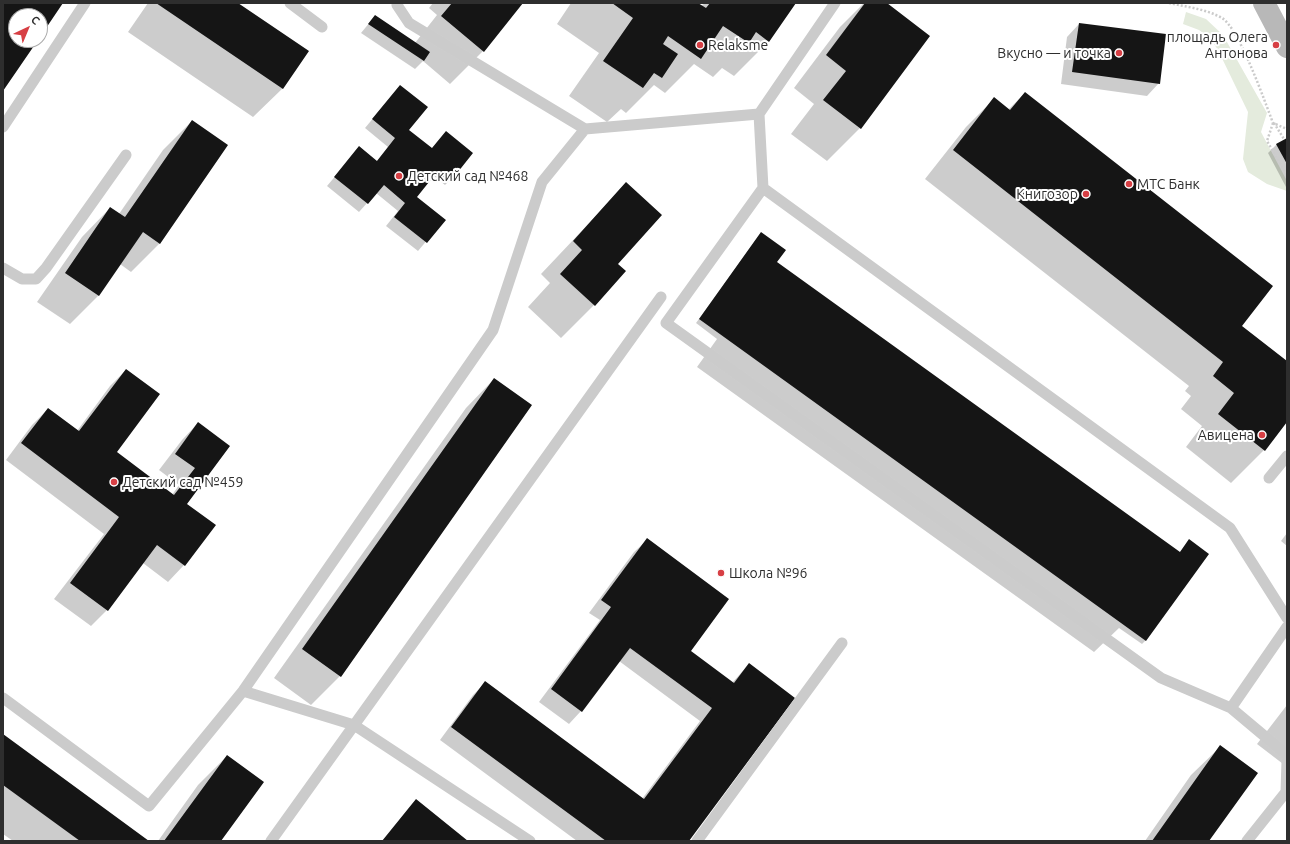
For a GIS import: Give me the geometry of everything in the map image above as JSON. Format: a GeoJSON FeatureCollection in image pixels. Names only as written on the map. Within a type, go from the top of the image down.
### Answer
{"type":"FeatureCollection","features":[{"type":"Feature","properties":{"kind":"main road"},"geometry":{"type":"LineString","coordinates":[[1264,3],[1287,47]]}},
{"type":"Feature","properties":{"kind":"lane"},"geometry":{"type":"LineString","coordinates":[[3,126],[85,3]]}},
{"type":"Feature","properties":{"kind":"lane"},"geometry":{"type":"LineString","coordinates":[[290,3],[322,27]]}},
{"type":"Feature","properties":{"kind":"lane"},"geometry":{"type":"LineString","coordinates":[[398,3],[397,5],[409,23],[585,129],[759,114]]}},
{"type":"Feature","properties":{"kind":"lane"},"geometry":{"type":"LineString","coordinates":[[835,3],[759,114],[763,188],[666,323],[1161,678],[1230,708],[1287,755]]}},
{"type":"Feature","properties":{"kind":"lane"},"geometry":{"type":"LineString","coordinates":[[3,698],[149,806],[243,691],[493,330],[542,182],[585,129]]}},
{"type":"Feature","properties":{"kind":"lane"},"geometry":{"type":"LineString","coordinates":[[3,268],[22,279],[36,279],[46,268],[126,155]]}},
{"type":"Feature","properties":{"kind":"lane"},"geometry":{"type":"LineString","coordinates":[[763,188],[1230,528],[1287,618]]}},
{"type":"Feature","properties":{"kind":"lane"},"geometry":{"type":"LineString","coordinates":[[271,841],[661,297]]}},
{"type":"Feature","properties":{"kind":"lane"},"geometry":{"type":"LineString","coordinates":[[1269,478],[1287,456]]}},
{"type":"Feature","properties":{"kind":"lane"},"geometry":{"type":"LineString","coordinates":[[1230,708],[1287,627]]}},
{"type":"Feature","properties":{"kind":"lane"},"geometry":{"type":"LineString","coordinates":[[697,841],[842,643]]}},
{"type":"Feature","properties":{"kind":"lane"},"geometry":{"type":"LineString","coordinates":[[243,691],[354,725],[530,841]]}},
{"type":"Feature","properties":{"kind":"lane"},"geometry":{"type":"LineString","coordinates":[[1247,841],[1286,792],[1287,761]]}},
{"type":"Feature","properties":{"kind":"path"},"geometry":{"type":"LineString","coordinates":[[1169,3],[1202,10],[1224,19],[1236,35],[1273,122],[1284,139]]}},
{"type":"Feature","properties":{"kind":"path"},"geometry":{"type":"LineString","coordinates":[[1273,122],[1287,129]]}},
{"type":"Feature","properties":{"kind":"path"},"geometry":{"type":"LineString","coordinates":[[1273,122],[1267,141],[1287,175]]}},
{"type":"Feature","properties":{"kind":"shaded area"},"geometry":{"type":"Polygon","coordinates":[[[1186,12],[1206,19],[1223,35],[1267,113],[1261,132],[1287,181],[1287,191],[1267,184],[1248,172],[1243,159],[1248,112],[1218,50],[1210,38],[1199,30],[1183,24],[1186,12]]]}},
{"type":"Feature","properties":{"kind":"building"},"geometry":{"type":"Polygon","coordinates":[[[4,3],[63,3],[48,25],[48,8],[8,8],[8,48],[33,48],[3,91],[4,3]]]}},
{"type":"Feature","properties":{"kind":"building"},"geometry":{"type":"Polygon","coordinates":[[[156,3],[238,3],[309,51],[283,89],[156,3]]]}},
{"type":"Feature","properties":{"kind":"building"},"geometry":{"type":"Polygon","coordinates":[[[452,3],[523,3],[484,52],[441,16],[452,3]]]}},
{"type":"Feature","properties":{"kind":"building"},"geometry":{"type":"Polygon","coordinates":[[[612,3],[698,3],[706,8],[710,3],[796,3],[769,42],[756,32],[749,43],[723,26],[701,59],[668,36],[663,44],[678,54],[662,78],[654,73],[643,88],[603,61],[633,18],[612,3]]]}},
{"type":"Feature","properties":{"kind":"building"},"geometry":{"type":"Polygon","coordinates":[[[865,3],[887,3],[930,36],[861,129],[823,100],[846,71],[826,55],[865,3]]]}},
{"type":"Feature","properties":{"kind":"building"},"geometry":{"type":"Polygon","coordinates":[[[375,15],[430,52],[424,61],[368,24],[375,15]]]}},
{"type":"Feature","properties":{"kind":"building","name":"Вкусно — и точка"},"geometry":{"type":"Polygon","coordinates":[[[1079,23],[1166,34],[1160,84],[1072,72],[1079,23]]]}},
{"type":"Feature","properties":{"kind":"building"},"geometry":{"type":"Polygon","coordinates":[[[400,85],[428,107],[409,130],[432,148],[446,131],[473,153],[450,182],[437,172],[417,197],[446,220],[427,243],[394,217],[405,203],[384,185],[368,204],[334,177],[359,146],[377,161],[395,138],[372,119],[400,85]]]}},
{"type":"Feature","properties":{"kind":"building"},"geometry":{"type":"Polygon","coordinates":[[[1025,92],[1273,286],[1242,326],[1287,361],[1287,422],[1265,451],[1218,414],[1234,393],[1213,376],[1223,362],[953,150],[994,97],[1010,110],[1025,92]]]}},
{"type":"Feature","properties":{"kind":"building"},"geometry":{"type":"Polygon","coordinates":[[[192,120],[228,145],[160,244],[143,232],[99,296],[65,273],[110,207],[125,217],[192,120]]]}},
{"type":"Feature","properties":{"kind":"building"},"geometry":{"type":"Polygon","coordinates":[[[1287,138],[1287,164],[1276,144],[1287,138]]]}},
{"type":"Feature","properties":{"kind":"building"},"geometry":{"type":"Polygon","coordinates":[[[626,182],[662,215],[618,264],[626,271],[595,306],[560,274],[582,250],[573,241],[626,182]]]}},
{"type":"Feature","properties":{"kind":"building"},"geometry":{"type":"Polygon","coordinates":[[[761,232],[786,250],[777,262],[1180,552],[1189,539],[1209,554],[1146,641],[699,319],[761,232]]]}},
{"type":"Feature","properties":{"kind":"building","name":"Детский сад №459"},"geometry":{"type":"Polygon","coordinates":[[[126,369],[160,394],[117,452],[174,495],[195,468],[175,454],[198,422],[230,446],[187,504],[216,525],[185,566],[157,545],[108,611],[70,583],[119,517],[21,443],[48,408],[79,431],[126,369]]]}},
{"type":"Feature","properties":{"kind":"building"},"geometry":{"type":"Polygon","coordinates":[[[494,378],[532,405],[341,677],[302,649],[494,378]]]}},
{"type":"Feature","properties":{"kind":"building"},"geometry":{"type":"Polygon","coordinates":[[[647,538],[729,599],[691,651],[734,683],[749,663],[795,698],[689,841],[606,841],[451,727],[485,681],[644,799],[712,708],[630,648],[582,712],[551,689],[611,607],[601,600],[647,538]]]}},
{"type":"Feature","properties":{"kind":"building"},"geometry":{"type":"Polygon","coordinates":[[[3,734],[149,841],[80,841],[3,785],[3,734]]]}},
{"type":"Feature","properties":{"kind":"building"},"geometry":{"type":"Polygon","coordinates":[[[1220,745],[1258,773],[1209,841],[1152,841],[1220,745]]]}},
{"type":"Feature","properties":{"kind":"building"},"geometry":{"type":"Polygon","coordinates":[[[227,755],[264,782],[221,841],[164,841],[227,755]]]}},
{"type":"Feature","properties":{"kind":"building"},"geometry":{"type":"Polygon","coordinates":[[[416,799],[468,841],[382,841],[416,799]]]}},
{"type":"Feature","properties":{"kind":"place","name":"Relaksme"},"geometry":{"type":"Point","coordinates":[700,45]}},
{"type":"Feature","properties":{"kind":"place","name":"площадь Олега Антонова"},"geometry":{"type":"Point","coordinates":[1276,45]}},
{"type":"Feature","properties":{"kind":"place","name":"Вкусно — и точка"},"geometry":{"type":"Point","coordinates":[1119,53]}},
{"type":"Feature","properties":{"kind":"place","name":"Детский сад №468"},"geometry":{"type":"Point","coordinates":[399,176]}},
{"type":"Feature","properties":{"kind":"place","name":"МТС Банк"},"geometry":{"type":"Point","coordinates":[1129,184]}},
{"type":"Feature","properties":{"kind":"place","name":"Книгозор"},"geometry":{"type":"Point","coordinates":[1086,194]}},
{"type":"Feature","properties":{"kind":"place","name":"Авицена"},"geometry":{"type":"Point","coordinates":[1262,435]}},
{"type":"Feature","properties":{"kind":"place","name":"Детский сад №459"},"geometry":{"type":"Point","coordinates":[114,482]}},
{"type":"Feature","properties":{"kind":"place","name":"Школа №96"},"geometry":{"type":"Point","coordinates":[721,573]}}]}
